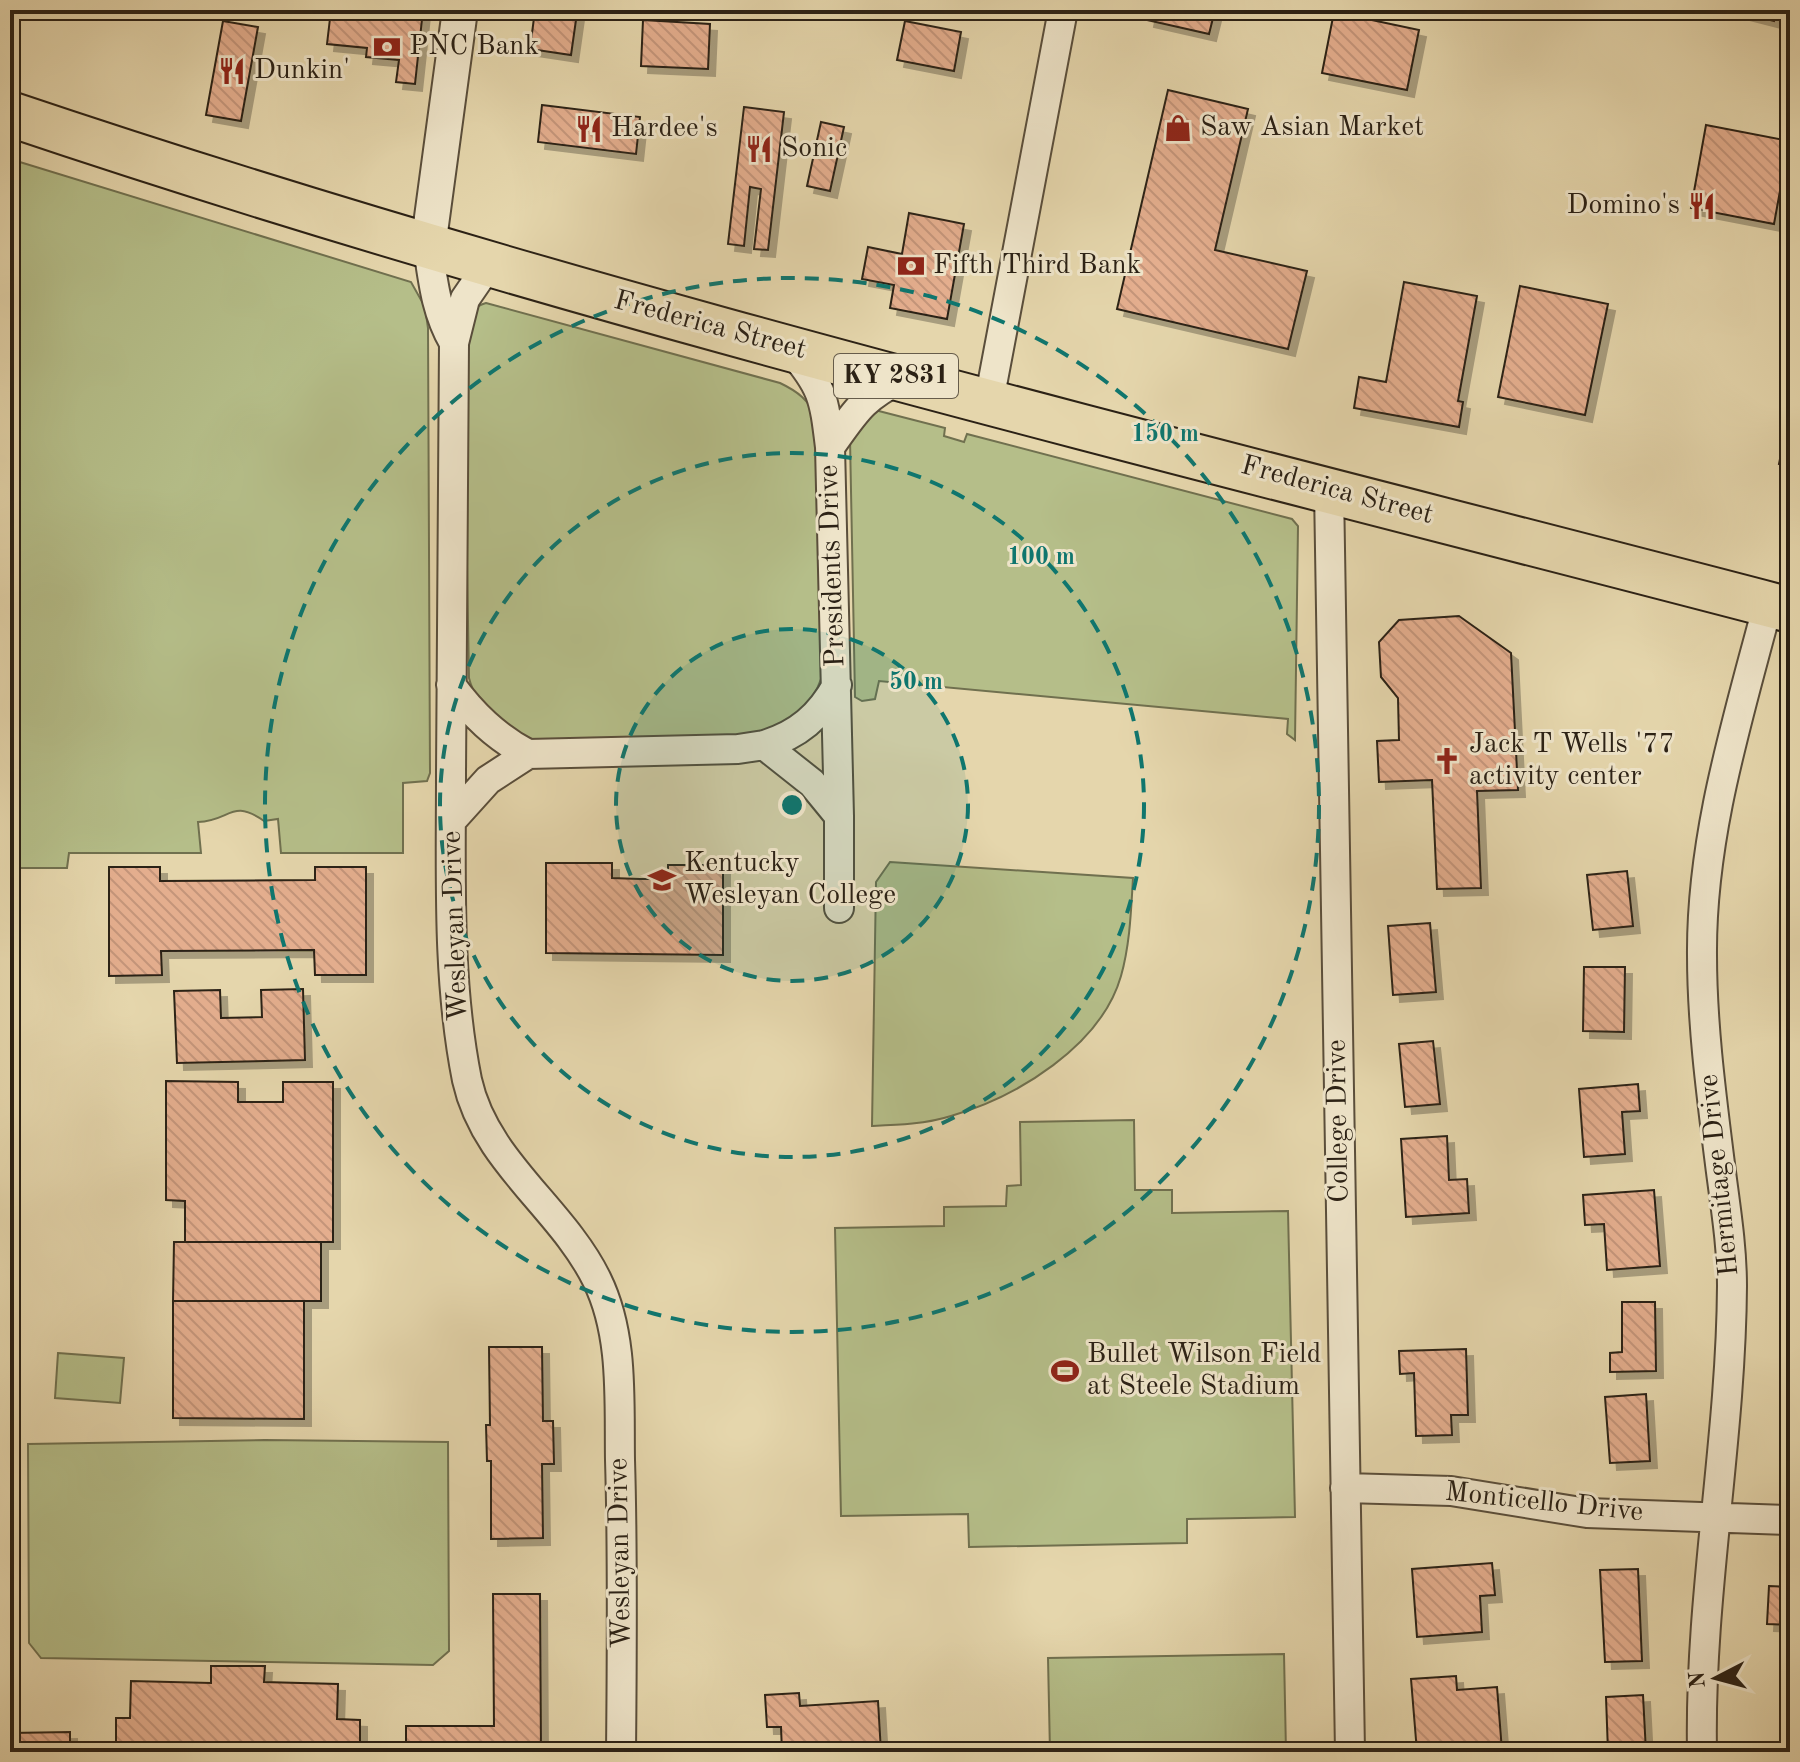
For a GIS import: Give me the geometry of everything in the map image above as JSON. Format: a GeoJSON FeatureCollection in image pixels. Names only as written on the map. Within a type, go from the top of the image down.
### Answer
{"type":"FeatureCollection","features":[{"type":"Feature","properties":{"kind":"main road","name":"Frederica Street"},"geometry":{"type":"LineString","coordinates":[[10,114],[428,247],[789,348],[1779,607]]}},
{"type":"Feature","properties":{"kind":"street"},"geometry":{"type":"LineString","coordinates":[[428,247],[460,10]]}},
{"type":"Feature","properties":{"kind":"street"},"geometry":{"type":"LineString","coordinates":[[989,401],[1063,10]]}},
{"type":"Feature","properties":{"kind":"street","name":"Wesleyan Drive"},"geometry":{"type":"LineString","coordinates":[[428,247],[435,299],[442,322],[454,343]]}},
{"type":"Feature","properties":{"kind":"street","name":"Wesleyan Drive"},"geometry":{"type":"LineString","coordinates":[[489,264],[465,299],[454,343],[451,685],[454,996],[468,1084],[481,1120],[501,1155],[578,1247],[598,1281],[611,1319],[618,1359],[623,1543],[621,1752]]}},
{"type":"Feature","properties":{"kind":"street","name":"Presidents Drive"},"geometry":{"type":"LineString","coordinates":[[789,348],[804,365],[824,398],[830,447],[839,908]]}},
{"type":"Feature","properties":{"kind":"street","name":"Presidents Drive"},"geometry":{"type":"LineString","coordinates":[[830,447],[861,403],[876,391],[902,378]]}},
{"type":"Feature","properties":{"kind":"street","name":"College Drive"},"geometry":{"type":"LineString","coordinates":[[1329,489],[1350,1752]]}},
{"type":"Feature","properties":{"kind":"street","name":"Hermitage Drive"},"geometry":{"type":"LineString","coordinates":[[1702,1752],[1705,1629],[1729,1371],[1732,1284],[1706,1048],[1703,912],[1721,783],[1779,607]]}},
{"type":"Feature","properties":{"kind":"street"},"geometry":{"type":"LineString","coordinates":[[451,685],[489,729],[528,754],[488,780],[451,821]]}},
{"type":"Feature","properties":{"kind":"street","name":"Presidents Drive"},"geometry":{"type":"LineString","coordinates":[[528,754],[738,749],[764,745],[784,739],[808,724],[826,704],[837,685]]}},
{"type":"Feature","properties":{"kind":"street"},"geometry":{"type":"LineString","coordinates":[[764,745],[812,783],[839,816]]}},
{"type":"Feature","properties":{"kind":"street","name":"Monticello Drive"},"geometry":{"type":"LineString","coordinates":[[1345,1488],[1451,1491],[1587,1513],[1790,1520]]}},
{"type":"Feature","properties":{"kind":"green space"},"geometry":{"type":"Polygon","coordinates":[[[10,159],[411,282],[425,307],[428,328],[430,773],[427,781],[403,783],[403,853],[281,853],[278,819],[264,821],[253,814],[237,811],[198,822],[201,853],[69,853],[67,868],[10,868],[10,159]]]}},
{"type":"Feature","properties":{"kind":"green space"},"geometry":{"type":"Polygon","coordinates":[[[486,303],[780,383],[798,393],[811,407],[818,419],[821,679],[807,704],[773,735],[533,742],[503,725],[478,699],[469,678],[463,341],[471,313],[486,303]]]}},
{"type":"Feature","properties":{"kind":"green space"},"geometry":{"type":"Polygon","coordinates":[[[871,409],[945,428],[944,436],[964,442],[967,434],[1292,519],[1298,526],[1295,740],[1287,734],[1288,719],[879,681],[875,699],[862,701],[855,697],[850,439],[871,409]]]}},
{"type":"Feature","properties":{"kind":"green space"},"geometry":{"type":"Polygon","coordinates":[[[890,862],[1133,878],[1132,903],[1121,976],[1111,1001],[1076,1046],[1029,1082],[976,1107],[932,1121],[872,1126],[876,882],[890,862]]]}},
{"type":"Feature","properties":{"kind":"green space","name":"Bullet Wilson Field at Steele Stadium"},"geometry":{"type":"Polygon","coordinates":[[[1134,1120],[1135,1190],[1172,1190],[1172,1213],[1288,1211],[1295,1517],[1187,1519],[1187,1543],[969,1547],[968,1514],[841,1516],[835,1228],[944,1226],[944,1207],[1006,1206],[1007,1186],[1021,1185],[1020,1122],[1134,1120]]]}},
{"type":"Feature","properties":{"kind":"green space"},"geometry":{"type":"Polygon","coordinates":[[[58,1353],[124,1358],[120,1403],[55,1398],[58,1353]]]}},
{"type":"Feature","properties":{"kind":"green space"},"geometry":{"type":"Polygon","coordinates":[[[265,1440],[448,1442],[449,1651],[433,1665],[41,1658],[29,1643],[28,1444],[265,1440]]]}},
{"type":"Feature","properties":{"kind":"green space"},"geometry":{"type":"Polygon","coordinates":[[[1284,1654],[1286,1752],[1050,1752],[1048,1658],[1284,1654]]]}},
{"type":"Feature","properties":{"kind":"building","name":"PNC Bank"},"geometry":{"type":"Polygon","coordinates":[[[331,10],[371,13],[371,10],[423,10],[415,84],[396,82],[399,60],[366,57],[367,48],[327,44],[331,10]]]}},
{"type":"Feature","properties":{"kind":"building"},"geometry":{"type":"Polygon","coordinates":[[[535,10],[577,13],[571,55],[530,49],[535,10]]]}},
{"type":"Feature","properties":{"kind":"building"},"geometry":{"type":"Polygon","coordinates":[[[1149,10],[1215,10],[1209,34],[1147,20],[1149,10]]]}},
{"type":"Feature","properties":{"kind":"building"},"geometry":{"type":"Polygon","coordinates":[[[1731,10],[1776,10],[1774,21],[1731,10]]]}},
{"type":"Feature","properties":{"kind":"building"},"geometry":{"type":"Polygon","coordinates":[[[1334,12],[1419,30],[1407,90],[1322,73],[1334,12]]]}},
{"type":"Feature","properties":{"kind":"building"},"geometry":{"type":"Polygon","coordinates":[[[643,20],[710,24],[708,69],[641,66],[643,20]]]}},
{"type":"Feature","properties":{"kind":"building","name":"Dunkin'"},"geometry":{"type":"Polygon","coordinates":[[[223,21],[258,27],[241,121],[206,115],[223,21]]]}},
{"type":"Feature","properties":{"kind":"building"},"geometry":{"type":"Polygon","coordinates":[[[905,21],[961,32],[954,71],[897,60],[905,21]]]}},
{"type":"Feature","properties":{"kind":"building"},"geometry":{"type":"Polygon","coordinates":[[[1168,90],[1248,109],[1215,250],[1307,271],[1288,349],[1117,309],[1168,90]]]}},
{"type":"Feature","properties":{"kind":"building","name":"Hardee's"},"geometry":{"type":"Polygon","coordinates":[[[542,105],[640,117],[636,154],[538,142],[542,105]]]}},
{"type":"Feature","properties":{"kind":"building","name":"Sonic"},"geometry":{"type":"Polygon","coordinates":[[[744,107],[784,112],[768,250],[754,249],[761,189],[750,187],[744,246],[728,244],[744,107]]]}},
{"type":"Feature","properties":{"kind":"building"},"geometry":{"type":"Polygon","coordinates":[[[821,122],[844,127],[830,191],[807,186],[821,122]]]}},
{"type":"Feature","properties":{"kind":"building"},"geometry":{"type":"Polygon","coordinates":[[[1706,125],[1789,141],[1774,224],[1691,208],[1706,125]]]}},
{"type":"Feature","properties":{"kind":"building","name":"Fifth Third Bank"},"geometry":{"type":"Polygon","coordinates":[[[909,213],[964,224],[947,319],[890,308],[894,285],[862,279],[868,247],[902,254],[909,213]]]}},
{"type":"Feature","properties":{"kind":"building"},"geometry":{"type":"Polygon","coordinates":[[[1404,282],[1477,296],[1458,401],[1463,402],[1459,427],[1354,408],[1359,377],[1386,382],[1404,282]]]}},
{"type":"Feature","properties":{"kind":"building"},"geometry":{"type":"Polygon","coordinates":[[[1520,286],[1608,304],[1585,415],[1498,397],[1520,286]]]}},
{"type":"Feature","properties":{"kind":"building"},"geometry":{"type":"Polygon","coordinates":[[[1790,409],[1790,466],[1779,464],[1790,409]]]}},
{"type":"Feature","properties":{"kind":"building","name":"Jack T Wells '77 activity center"},"geometry":{"type":"Polygon","coordinates":[[[1459,616],[1511,653],[1518,790],[1477,791],[1481,888],[1437,889],[1432,780],[1379,782],[1377,741],[1399,740],[1398,698],[1381,677],[1379,642],[1399,620],[1459,616]]]}},
{"type":"Feature","properties":{"kind":"building"},"geometry":{"type":"Polygon","coordinates":[[[546,863],[612,863],[612,878],[640,879],[668,879],[668,865],[723,865],[723,955],[546,953],[546,863]]]}},
{"type":"Feature","properties":{"kind":"building"},"geometry":{"type":"Polygon","coordinates":[[[109,867],[160,867],[160,881],[315,880],[315,867],[366,867],[366,975],[315,975],[314,950],[161,951],[162,975],[109,976],[109,867]]]}},
{"type":"Feature","properties":{"kind":"building"},"geometry":{"type":"Polygon","coordinates":[[[1627,871],[1633,926],[1593,930],[1587,875],[1627,871]]]}},
{"type":"Feature","properties":{"kind":"building"},"geometry":{"type":"Polygon","coordinates":[[[1430,923],[1436,992],[1393,995],[1388,926],[1430,923]]]}},
{"type":"Feature","properties":{"kind":"building"},"geometry":{"type":"Polygon","coordinates":[[[1584,967],[1625,967],[1624,1032],[1583,1031],[1584,967]]]}},
{"type":"Feature","properties":{"kind":"building"},"geometry":{"type":"Polygon","coordinates":[[[303,989],[305,1060],[177,1063],[174,991],[220,990],[221,1018],[262,1017],[261,990],[303,989]]]}},
{"type":"Feature","properties":{"kind":"building"},"geometry":{"type":"Polygon","coordinates":[[[1433,1041],[1440,1104],[1405,1107],[1399,1044],[1433,1041]]]}},
{"type":"Feature","properties":{"kind":"building"},"geometry":{"type":"Polygon","coordinates":[[[166,1081],[238,1082],[238,1102],[283,1102],[283,1082],[333,1082],[333,1242],[185,1242],[185,1201],[166,1200],[166,1081]]]}},
{"type":"Feature","properties":{"kind":"building"},"geometry":{"type":"Polygon","coordinates":[[[1638,1084],[1640,1111],[1622,1112],[1625,1154],[1584,1157],[1579,1089],[1638,1084]]]}},
{"type":"Feature","properties":{"kind":"building"},"geometry":{"type":"Polygon","coordinates":[[[1447,1136],[1449,1180],[1467,1179],[1469,1213],[1406,1217],[1401,1139],[1447,1136]]]}},
{"type":"Feature","properties":{"kind":"building"},"geometry":{"type":"Polygon","coordinates":[[[1654,1190],[1660,1266],[1607,1270],[1604,1224],[1585,1225],[1583,1195],[1654,1190]]]}},
{"type":"Feature","properties":{"kind":"building"},"geometry":{"type":"Polygon","coordinates":[[[174,1242],[321,1242],[321,1301],[173,1301],[174,1242]]]}},
{"type":"Feature","properties":{"kind":"building"},"geometry":{"type":"Polygon","coordinates":[[[173,1301],[304,1301],[304,1419],[173,1418],[173,1301]]]}},
{"type":"Feature","properties":{"kind":"building"},"geometry":{"type":"Polygon","coordinates":[[[1622,1302],[1655,1302],[1656,1371],[1610,1372],[1610,1353],[1622,1352],[1622,1302]]]}},
{"type":"Feature","properties":{"kind":"building"},"geometry":{"type":"Polygon","coordinates":[[[489,1347],[542,1347],[543,1421],[553,1421],[554,1464],[542,1464],[543,1538],[491,1539],[491,1461],[487,1461],[486,1425],[490,1425],[489,1347]]]}},
{"type":"Feature","properties":{"kind":"building"},"geometry":{"type":"Polygon","coordinates":[[[1466,1349],[1468,1415],[1451,1415],[1452,1435],[1416,1436],[1414,1373],[1400,1374],[1399,1351],[1466,1349]]]}},
{"type":"Feature","properties":{"kind":"building"},"geometry":{"type":"Polygon","coordinates":[[[1646,1394],[1650,1461],[1610,1463],[1605,1397],[1646,1394]]]}},
{"type":"Feature","properties":{"kind":"building"},"geometry":{"type":"Polygon","coordinates":[[[1492,1563],[1495,1595],[1480,1596],[1482,1632],[1417,1637],[1412,1569],[1492,1563]]]}},
{"type":"Feature","properties":{"kind":"building"},"geometry":{"type":"Polygon","coordinates":[[[1638,1569],[1642,1661],[1605,1662],[1600,1570],[1638,1569]]]}},
{"type":"Feature","properties":{"kind":"building"},"geometry":{"type":"Polygon","coordinates":[[[1769,1586],[1790,1587],[1790,1625],[1767,1624],[1769,1586]]]}},
{"type":"Feature","properties":{"kind":"building"},"geometry":{"type":"Polygon","coordinates":[[[493,1594],[540,1594],[541,1752],[406,1752],[406,1726],[494,1726],[493,1594]]]}},
{"type":"Feature","properties":{"kind":"building"},"geometry":{"type":"Polygon","coordinates":[[[211,1666],[265,1666],[264,1682],[338,1684],[337,1719],[360,1720],[360,1752],[116,1752],[116,1718],[130,1718],[131,1681],[211,1683],[211,1666]]]}},
{"type":"Feature","properties":{"kind":"building"},"geometry":{"type":"Polygon","coordinates":[[[1456,1676],[1457,1690],[1497,1687],[1502,1751],[1417,1752],[1411,1679],[1456,1676]]]}},
{"type":"Feature","properties":{"kind":"building"},"geometry":{"type":"Polygon","coordinates":[[[799,1693],[800,1706],[878,1701],[881,1752],[782,1752],[781,1727],[767,1727],[765,1695],[799,1693]]]}},
{"type":"Feature","properties":{"kind":"building"},"geometry":{"type":"Polygon","coordinates":[[[1643,1695],[1646,1752],[1608,1752],[1606,1697],[1643,1695]]]}},
{"type":"Feature","properties":{"kind":"building"},"geometry":{"type":"Polygon","coordinates":[[[70,1732],[70,1752],[10,1752],[10,1733],[70,1732]]]}},
{"type":"Feature","properties":{"kind":"place","name":"PNC Bank"},"geometry":{"type":"Point","coordinates":[387,47]}},
{"type":"Feature","properties":{"kind":"place","name":"Dunkin'"},"geometry":{"type":"Point","coordinates":[232,71]}},
{"type":"Feature","properties":{"kind":"place","name":"Saw Asian Market"},"geometry":{"type":"Point","coordinates":[1178,128]}},
{"type":"Feature","properties":{"kind":"place","name":"Hardee's"},"geometry":{"type":"Point","coordinates":[589,129]}},
{"type":"Feature","properties":{"kind":"place","name":"Sonic"},"geometry":{"type":"Point","coordinates":[759,149]}},
{"type":"Feature","properties":{"kind":"place","name":"Domino's"},"geometry":{"type":"Point","coordinates":[1702,206]}},
{"type":"Feature","properties":{"kind":"place","name":"Fifth Third Bank"},"geometry":{"type":"Point","coordinates":[911,266]}},
{"type":"Feature","properties":{"kind":"place","name":"Jack T Wells '77 activity center"},"geometry":{"type":"Point","coordinates":[1447,761]}},
{"type":"Feature","properties":{"kind":"place","name":"Kentucky Wesleyan College"},"geometry":{"type":"Point","coordinates":[662,880]}},
{"type":"Feature","properties":{"kind":"place","name":"Bullet Wilson Field at Steele Stadium"},"geometry":{"type":"Point","coordinates":[1065,1371]}}]}
